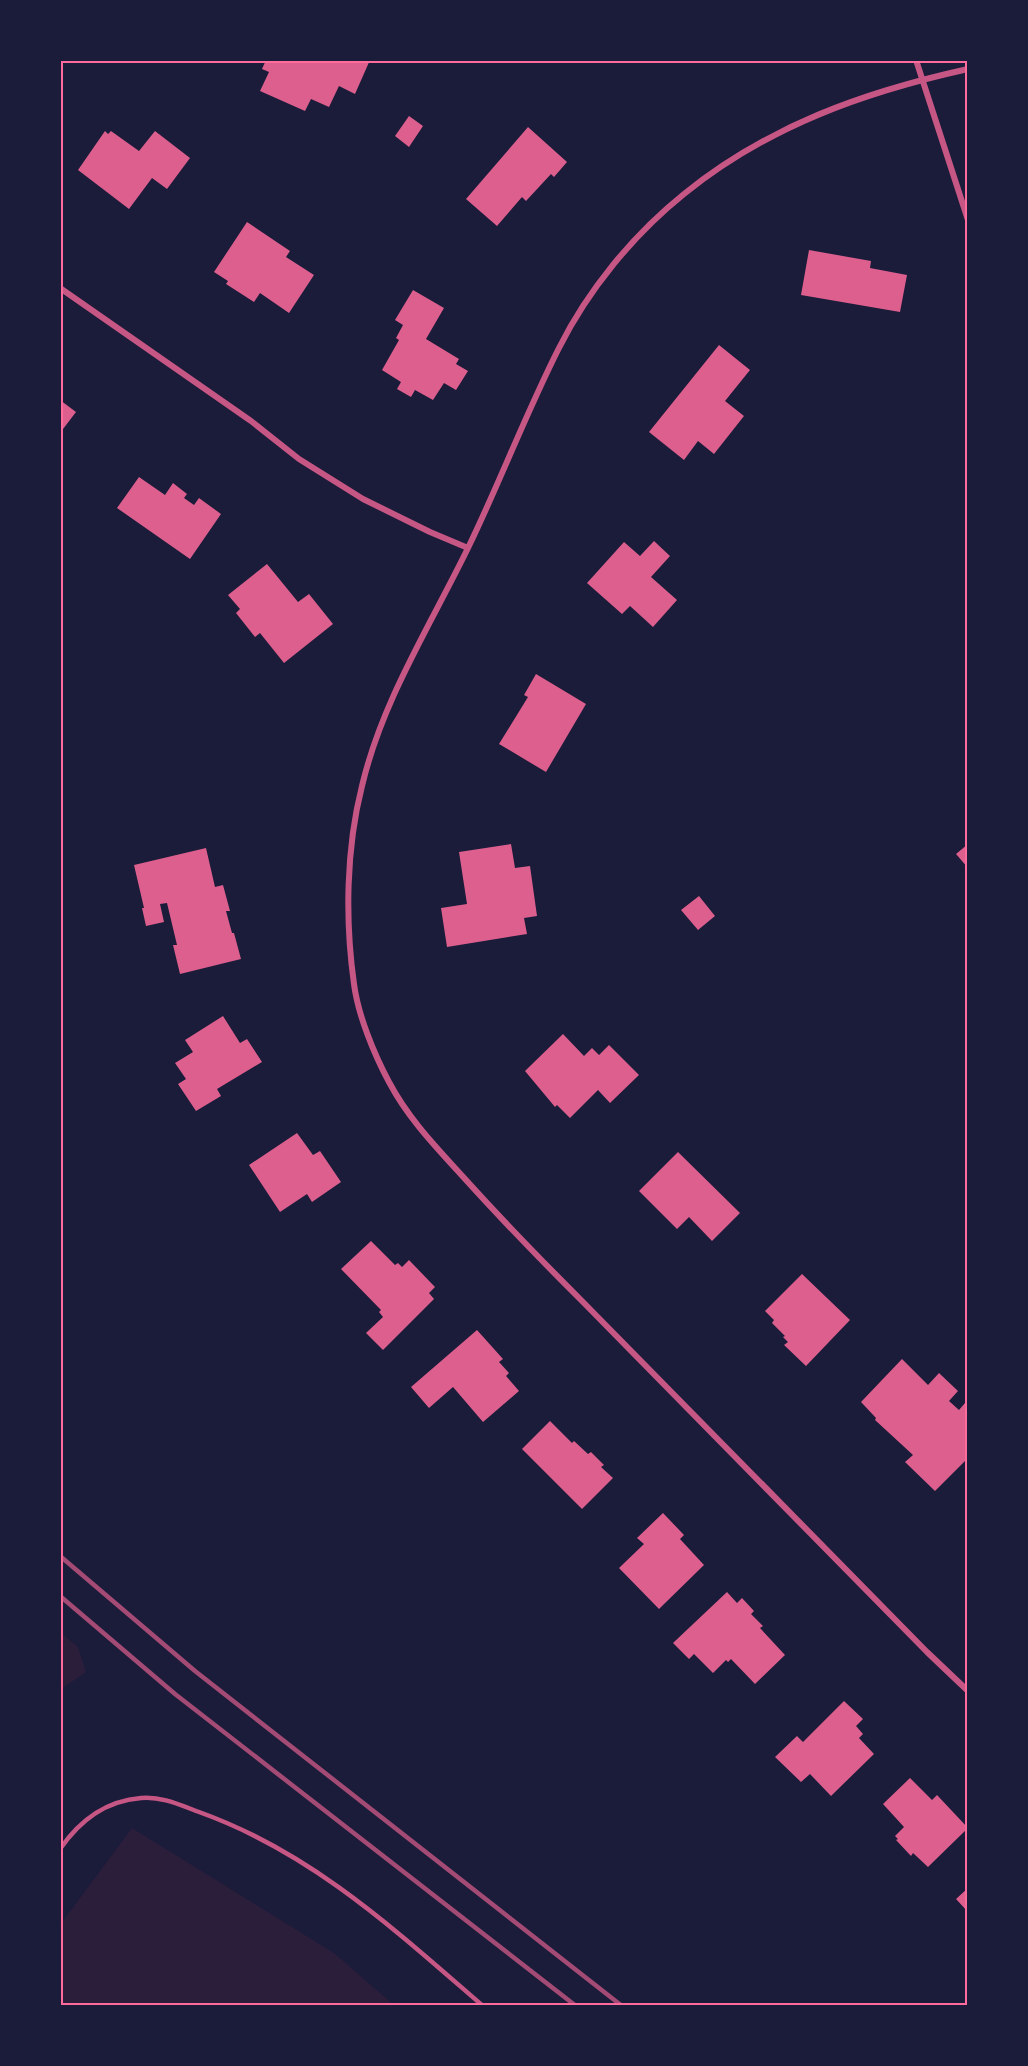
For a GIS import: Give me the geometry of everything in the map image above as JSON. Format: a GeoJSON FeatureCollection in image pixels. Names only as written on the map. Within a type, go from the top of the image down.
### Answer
{"type":"FeatureCollection","features":[{"type":"Feature","properties":{"kind":"street"},"geometry":{"type":"LineString","coordinates":[[916,60],[968,220]]}},
{"type":"Feature","properties":{"kind":"street"},"geometry":{"type":"LineString","coordinates":[[968,69],[892,87],[826,110],[752,147],[683,195],[635,240],[595,289],[561,344],[468,548],[412,656],[383,720],[362,786],[352,843],[348,915],[354,987],[363,1020],[389,1081],[418,1128],[518,1237],[968,1691]]}},
{"type":"Feature","properties":{"kind":"street"},"geometry":{"type":"LineString","coordinates":[[60,288],[252,421],[299,459],[363,499],[468,548]]}},
{"type":"Feature","properties":{"kind":"lane"},"geometry":{"type":"LineString","coordinates":[[60,1849],[72,1832],[89,1816],[115,1802],[143,1798],[166,1800],[221,1820],[294,1856],[380,1916],[483,2006]]}},
{"type":"Feature","properties":{"kind":"shaded area"},"geometry":{"type":"Polygon","coordinates":[[[60,1632],[78,1647],[86,1672],[60,1690],[60,1632]]]}},
{"type":"Feature","properties":{"kind":"shaded area"},"geometry":{"type":"Polygon","coordinates":[[[132,1828],[334,1953],[395,2006],[60,2006],[60,1925],[132,1828]]]}},
{"type":"Feature","properties":{"kind":"building"},"geometry":{"type":"Polygon","coordinates":[[[266,60],[370,60],[355,94],[339,86],[329,107],[311,99],[305,111],[260,91],[269,72],[262,69],[266,60]]]}},
{"type":"Feature","properties":{"kind":"building"},"geometry":{"type":"Polygon","coordinates":[[[409,116],[423,126],[409,147],[395,136],[409,116]]]}},
{"type":"Feature","properties":{"kind":"building"},"geometry":{"type":"Polygon","coordinates":[[[528,127],[567,162],[554,177],[551,174],[526,201],[522,197],[497,226],[466,199],[528,127]]]}},
{"type":"Feature","properties":{"kind":"building"},"geometry":{"type":"Polygon","coordinates":[[[105,131],[108,134],[111,131],[139,151],[155,131],[190,158],[167,189],[152,178],[129,209],[78,170],[105,131]]]}},
{"type":"Feature","properties":{"kind":"building"},"geometry":{"type":"Polygon","coordinates":[[[247,222],[290,251],[286,257],[314,275],[289,313],[260,293],[254,302],[226,284],[228,281],[214,272],[247,222]]]}},
{"type":"Feature","properties":{"kind":"building"},"geometry":{"type":"Polygon","coordinates":[[[809,250],[871,261],[870,268],[907,275],[900,312],[801,295],[809,250]]]}},
{"type":"Feature","properties":{"kind":"building"},"geometry":{"type":"Polygon","coordinates":[[[413,290],[444,308],[426,339],[459,359],[456,364],[468,371],[456,390],[444,383],[433,400],[415,390],[411,397],[397,389],[401,382],[382,370],[399,340],[396,338],[403,325],[395,320],[413,290]]]}},
{"type":"Feature","properties":{"kind":"building"},"geometry":{"type":"Polygon","coordinates":[[[719,345],[750,370],[725,401],[744,416],[714,454],[698,441],[684,460],[649,432],[719,345]]]}},
{"type":"Feature","properties":{"kind":"building"},"geometry":{"type":"Polygon","coordinates":[[[60,400],[76,412],[60,433],[60,400]]]}},
{"type":"Feature","properties":{"kind":"building"},"geometry":{"type":"Polygon","coordinates":[[[139,477],[165,495],[173,483],[187,494],[184,498],[194,505],[199,498],[221,514],[190,559],[117,508],[139,477]]]}},
{"type":"Feature","properties":{"kind":"building"},"geometry":{"type":"Polygon","coordinates":[[[654,541],[670,556],[651,577],[677,600],[653,627],[630,606],[622,614],[587,583],[624,542],[640,556],[654,541]]]}},
{"type":"Feature","properties":{"kind":"building"},"geometry":{"type":"Polygon","coordinates":[[[267,564],[298,602],[309,594],[333,624],[284,663],[260,633],[255,637],[236,613],[240,609],[228,595],[267,564]]]}},
{"type":"Feature","properties":{"kind":"building"},"geometry":{"type":"Polygon","coordinates":[[[536,674],[586,704],[546,772],[499,744],[528,697],[524,695],[536,674]]]}},
{"type":"Feature","properties":{"kind":"building"},"geometry":{"type":"Polygon","coordinates":[[[511,844],[515,868],[530,866],[537,916],[524,918],[527,934],[447,947],[441,908],[467,904],[459,852],[511,844]]]}},
{"type":"Feature","properties":{"kind":"building"},"geometry":{"type":"Polygon","coordinates":[[[968,844],[968,868],[956,854],[968,844]]]}},
{"type":"Feature","properties":{"kind":"building"},"geometry":{"type":"Polygon","coordinates":[[[206,848],[215,887],[223,885],[230,911],[226,911],[241,959],[180,974],[173,945],[177,945],[167,903],[160,904],[164,922],[146,926],[134,865],[206,848]]]}},
{"type":"Feature","properties":{"kind":"building"},"geometry":{"type":"Polygon","coordinates":[[[699,896],[715,916],[698,930],[681,910],[699,896]]]}},
{"type":"Feature","properties":{"kind":"building"},"geometry":{"type":"Polygon","coordinates":[[[223,1016],[240,1043],[247,1039],[262,1062],[217,1089],[221,1096],[196,1111],[178,1084],[186,1079],[175,1063],[193,1052],[185,1040],[223,1016]]]}},
{"type":"Feature","properties":{"kind":"building"},"geometry":{"type":"Polygon","coordinates":[[[563,1034],[584,1056],[592,1048],[599,1055],[609,1045],[639,1075],[610,1103],[598,1090],[570,1118],[557,1105],[555,1107],[525,1071],[563,1034]]]}},
{"type":"Feature","properties":{"kind":"building"},"geometry":{"type":"Polygon","coordinates":[[[297,1133],[313,1155],[320,1151],[341,1182],[312,1202],[307,1194],[280,1212],[249,1165],[297,1133]]]}},
{"type":"Feature","properties":{"kind":"building"},"geometry":{"type":"Polygon","coordinates":[[[678,1152],[740,1213],[712,1241],[689,1217],[677,1229],[639,1191],[678,1152]]]}},
{"type":"Feature","properties":{"kind":"building"},"geometry":{"type":"Polygon","coordinates":[[[371,1241],[395,1265],[398,1263],[402,1267],[409,1260],[435,1287],[429,1293],[434,1299],[383,1350],[366,1333],[383,1317],[379,1312],[381,1310],[341,1269],[371,1241]]]}},
{"type":"Feature","properties":{"kind":"building"},"geometry":{"type":"Polygon","coordinates":[[[802,1274],[850,1320],[806,1366],[784,1345],[788,1342],[783,1337],[785,1336],[772,1323],[774,1320],[765,1311],[802,1274]]]}},
{"type":"Feature","properties":{"kind":"building"},"geometry":{"type":"Polygon","coordinates":[[[477,1330],[503,1359],[499,1362],[509,1373],[506,1376],[519,1391],[483,1422],[453,1387],[429,1408],[411,1387],[477,1330]]]}},
{"type":"Feature","properties":{"kind":"building"},"geometry":{"type":"Polygon","coordinates":[[[902,1359],[928,1385],[939,1373],[958,1391],[949,1401],[959,1410],[965,1403],[968,1406],[968,1458],[935,1491],[905,1462],[913,1455],[875,1420],[876,1418],[861,1402],[902,1359]]]}},
{"type":"Feature","properties":{"kind":"building"},"geometry":{"type":"Polygon","coordinates":[[[550,1421],[572,1443],[574,1441],[588,1454],[591,1452],[604,1465],[601,1467],[613,1478],[582,1509],[522,1449],[550,1421]]]}},
{"type":"Feature","properties":{"kind":"building"},"geometry":{"type":"Polygon","coordinates":[[[663,1513],[684,1535],[680,1539],[704,1565],[659,1609],[619,1568],[644,1544],[637,1538],[663,1513]]]}},
{"type":"Feature","properties":{"kind":"building"},"geometry":{"type":"Polygon","coordinates":[[[727,1592],[737,1603],[742,1598],[754,1611],[751,1614],[763,1626],[760,1628],[785,1655],[755,1684],[731,1659],[728,1662],[726,1660],[713,1673],[694,1654],[689,1659],[673,1643],[727,1592]]]}},
{"type":"Feature","properties":{"kind":"building"},"geometry":{"type":"Polygon","coordinates":[[[844,1701],[863,1719],[856,1726],[863,1734],[859,1738],[874,1754],[831,1796],[810,1774],[801,1782],[775,1757],[797,1736],[803,1742],[844,1701]]]}},
{"type":"Feature","properties":{"kind":"building"},"geometry":{"type":"Polygon","coordinates":[[[910,1778],[932,1800],[937,1795],[968,1828],[928,1867],[913,1853],[911,1856],[896,1840],[898,1839],[895,1836],[904,1827],[883,1804],[910,1778]]]}},
{"type":"Feature","properties":{"kind":"building"},"geometry":{"type":"Polygon","coordinates":[[[968,1888],[968,1912],[956,1899],[968,1888]]]}},
{"type":"Feature","properties":{"kind":"railway"},"geometry":{"type":"LineString","coordinates":[[60,1556],[195,1671],[622,2006]]}},
{"type":"Feature","properties":{"kind":"railway"},"geometry":{"type":"LineString","coordinates":[[60,1596],[175,1694],[576,2006]]}}]}
